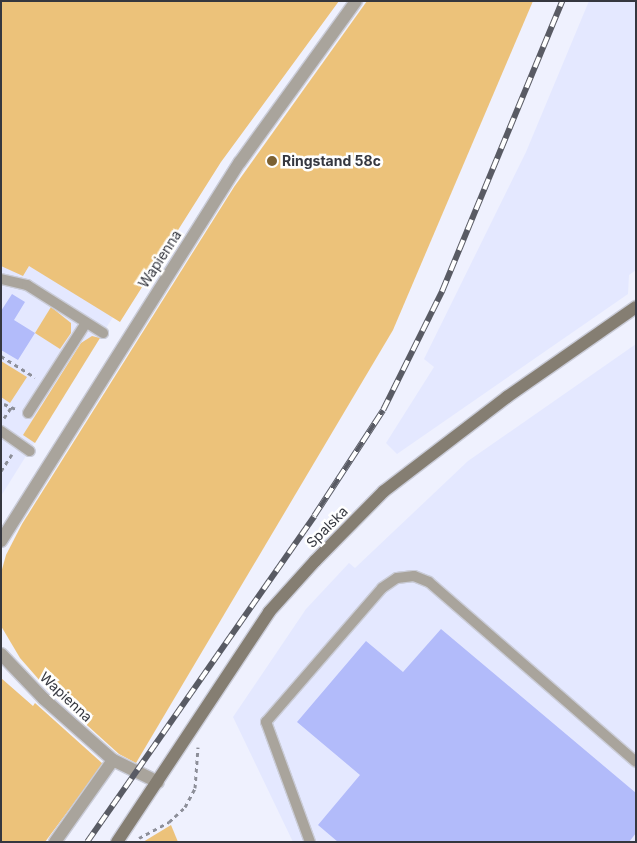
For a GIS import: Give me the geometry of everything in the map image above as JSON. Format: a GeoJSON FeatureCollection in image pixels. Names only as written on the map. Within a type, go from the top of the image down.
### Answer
{"type":"FeatureCollection","features":[{"type":"Feature","properties":{"kind":"street","name":"Wapienna"},"geometry":{"type":"LineString","coordinates":[[1,541],[240,162],[356,1]]}},
{"type":"Feature","properties":{"kind":"street","name":"Spalska"},"geometry":{"type":"LineString","coordinates":[[116,842],[158,782],[269,612],[384,491],[507,397],[636,307]]}},
{"type":"Feature","properties":{"kind":"street","name":"Wapienna"},"geometry":{"type":"LineString","coordinates":[[1,654],[44,699],[113,760],[158,782]]}},
{"type":"Feature","properties":{"kind":"street"},"geometry":{"type":"LineString","coordinates":[[55,842],[113,760]]}},
{"type":"Feature","properties":{"kind":"lane"},"geometry":{"type":"LineString","coordinates":[[1,279],[27,285],[103,333]]}},
{"type":"Feature","properties":{"kind":"lane"},"geometry":{"type":"LineString","coordinates":[[28,413],[86,322]]}},
{"type":"Feature","properties":{"kind":"lane"},"geometry":{"type":"LineString","coordinates":[[1,432],[30,451]]}},
{"type":"Feature","properties":{"kind":"lane"},"geometry":{"type":"LineString","coordinates":[[310,842],[266,722],[382,588],[397,578],[414,576],[428,582],[636,762]]}},
{"type":"Feature","properties":{"kind":"path"},"geometry":{"type":"LineString","coordinates":[[1,356],[47,384]]}},
{"type":"Feature","properties":{"kind":"path"},"geometry":{"type":"LineString","coordinates":[[1,422],[12,406]]}},
{"type":"Feature","properties":{"kind":"path"},"geometry":{"type":"LineString","coordinates":[[1,471],[19,443]]}},
{"type":"Feature","properties":{"kind":"path"},"geometry":{"type":"LineString","coordinates":[[134,842],[169,822],[185,807],[195,788],[198,742]]}},
{"type":"Feature","properties":{"kind":"shaded area"},"geometry":{"type":"Polygon","coordinates":[[[1,1],[339,1],[221,162],[120,322],[29,266],[23,276],[1,266],[1,1]]]}},
{"type":"Feature","properties":{"kind":"shaded area"},"geometry":{"type":"Polygon","coordinates":[[[367,1],[533,1],[393,330],[136,763],[119,754],[48,690],[20,658],[1,626],[1,573],[6,555],[22,524],[234,187],[367,1]]]}},
{"type":"Feature","properties":{"kind":"shaded area"},"geometry":{"type":"Polygon","coordinates":[[[589,1],[636,1],[636,270],[629,275],[628,294],[397,454],[386,443],[434,367],[424,359],[526,152],[589,1]]]}},
{"type":"Feature","properties":{"kind":"shaded area"},"geometry":{"type":"Polygon","coordinates":[[[1,248],[113,317],[1,496],[1,248]]]}},
{"type":"Feature","properties":{"kind":"shaded area"},"geometry":{"type":"Polygon","coordinates":[[[51,307],[71,323],[71,333],[60,349],[35,333],[51,307]]]}},
{"type":"Feature","properties":{"kind":"shaded area"},"geometry":{"type":"Polygon","coordinates":[[[92,336],[100,338],[35,443],[23,435],[81,343],[92,336]]]}},
{"type":"Feature","properties":{"kind":"shaded area"},"geometry":{"type":"Polygon","coordinates":[[[636,344],[636,842],[293,842],[233,717],[306,609],[349,563],[355,568],[468,461],[636,344]]]}},
{"type":"Feature","properties":{"kind":"shaded area"},"geometry":{"type":"Polygon","coordinates":[[[1,361],[27,377],[10,403],[1,397],[1,361]]]}},
{"type":"Feature","properties":{"kind":"shaded area"},"geometry":{"type":"Polygon","coordinates":[[[1,678],[33,706],[35,703],[103,764],[45,842],[1,842],[1,678]]]}},
{"type":"Feature","properties":{"kind":"shaded area"},"geometry":{"type":"Polygon","coordinates":[[[171,825],[178,842],[143,842],[171,825]]]}},
{"type":"Feature","properties":{"kind":"building"},"geometry":{"type":"Polygon","coordinates":[[[12,294],[25,302],[14,320],[35,333],[18,360],[1,350],[1,311],[12,294]]]}},
{"type":"Feature","properties":{"kind":"building"},"geometry":{"type":"Polygon","coordinates":[[[441,629],[636,793],[636,833],[629,842],[338,842],[318,825],[360,775],[297,722],[366,641],[403,672],[441,629]]]}},
{"type":"Feature","properties":{"kind":"railway"},"geometry":{"type":"LineString","coordinates":[[87,842],[314,516],[383,410],[442,291],[562,1]]}},
{"type":"Feature","properties":{"kind":"place","name":"Ringstand 58c"},"geometry":{"type":"Point","coordinates":[272,161]}}]}
